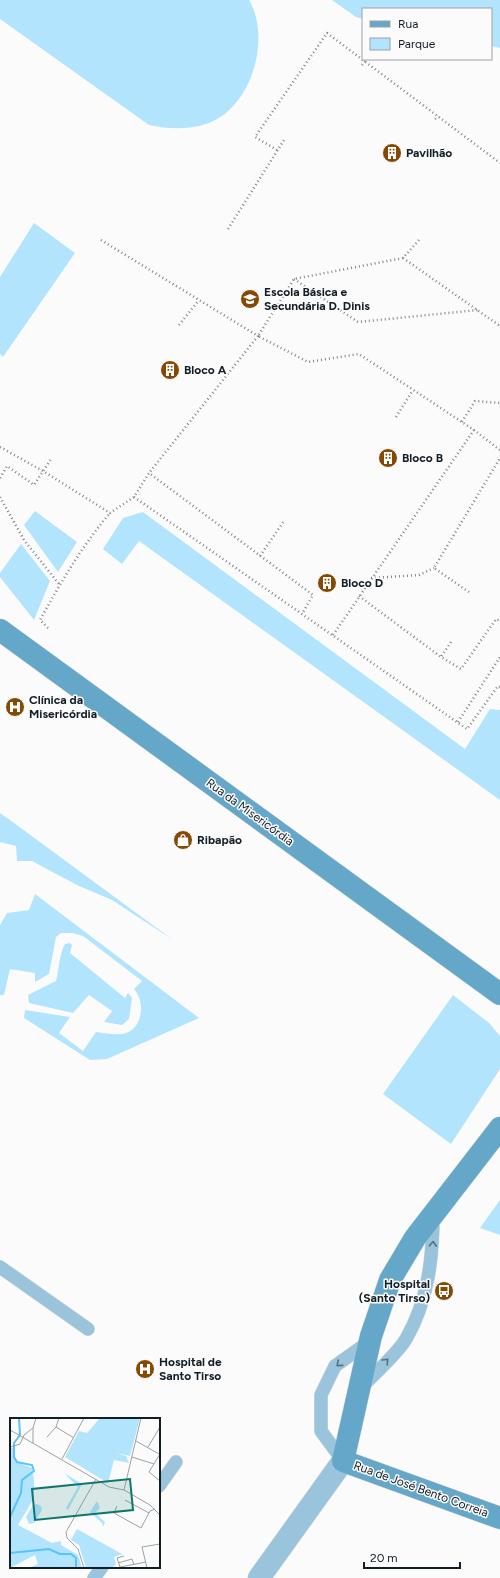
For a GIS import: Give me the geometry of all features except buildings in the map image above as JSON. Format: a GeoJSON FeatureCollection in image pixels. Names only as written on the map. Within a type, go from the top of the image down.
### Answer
{"type":"FeatureCollection","features":[{"type":"Feature","properties":{"kind":"street","name":"Rua da Misericórdia"},"geometry":{"type":"LineString","coordinates":[[0,630],[500,994]]}},
{"type":"Feature","properties":{"kind":"street"},"geometry":{"type":"LineString","coordinates":[[259,1578],[343,1461],[370,1341],[390,1280],[415,1238],[500,1128]]}},
{"type":"Feature","properties":{"kind":"street","name":"Rua de José Bento Correia"},"geometry":{"type":"LineString","coordinates":[[343,1461],[500,1518]]}},
{"type":"Feature","properties":{"kind":"lane"},"geometry":{"type":"LineString","coordinates":[[359,1390],[405,1340],[425,1295],[433,1248],[433,1214]]}},
{"type":"Feature","properties":{"kind":"lane"},"geometry":{"type":"LineString","coordinates":[[0,1267],[88,1329]]}},
{"type":"Feature","properties":{"kind":"lane"},"geometry":{"type":"LineString","coordinates":[[343,1461],[321,1432],[321,1395],[335,1366],[370,1341]]}},
{"type":"Feature","properties":{"kind":"lane"},"geometry":{"type":"LineString","coordinates":[[160,1485],[176,1462]]}},
{"type":"Feature","properties":{"kind":"lane"},"geometry":{"type":"LineString","coordinates":[[94,1578],[101,1568]]}},
{"type":"Feature","properties":{"kind":"path"},"geometry":{"type":"LineString","coordinates":[[278,150],[255,137],[327,33],[362,59]]}},
{"type":"Feature","properties":{"kind":"path"},"geometry":{"type":"LineString","coordinates":[[362,65],[365,61],[500,163]]}},
{"type":"Feature","properties":{"kind":"path"},"geometry":{"type":"LineString","coordinates":[[435,119],[438,116]]}},
{"type":"Feature","properties":{"kind":"path"},"geometry":{"type":"LineString","coordinates":[[228,229],[284,140]]}},
{"type":"Feature","properties":{"kind":"path"},"geometry":{"type":"LineString","coordinates":[[101,240],[258,336],[308,362],[359,354],[474,430],[500,450]]}},
{"type":"Feature","properties":{"kind":"path"},"geometry":{"type":"LineString","coordinates":[[52,632],[40,620],[59,584],[88,539],[110,513],[134,497],[149,473],[258,336],[294,278],[403,258],[419,240]]}},
{"type":"Feature","properties":{"kind":"path"},"geometry":{"type":"LineString","coordinates":[[403,258],[500,326]]}},
{"type":"Feature","properties":{"kind":"path"},"geometry":{"type":"LineString","coordinates":[[294,278],[358,322],[478,310]]}},
{"type":"Feature","properties":{"kind":"path"},"geometry":{"type":"LineString","coordinates":[[179,325],[198,300]]}},
{"type":"Feature","properties":{"kind":"path"},"geometry":{"type":"LineString","coordinates":[[396,417],[413,390]]}},
{"type":"Feature","properties":{"kind":"path"},"geometry":{"type":"LineString","coordinates":[[462,422],[475,401],[500,403]]}},
{"type":"Feature","properties":{"kind":"path"},"geometry":{"type":"LineString","coordinates":[[333,635],[474,430]]}},
{"type":"Feature","properties":{"kind":"path"},"geometry":{"type":"LineString","coordinates":[[0,448],[43,471],[110,513]]}},
{"type":"Feature","properties":{"kind":"path"},"geometry":{"type":"LineString","coordinates":[[371,578],[419,576],[434,568],[500,458]]}},
{"type":"Feature","properties":{"kind":"path"},"geometry":{"type":"LineString","coordinates":[[0,478],[7,466],[34,485],[51,459]]}},
{"type":"Feature","properties":{"kind":"path"},"geometry":{"type":"LineString","coordinates":[[149,473],[313,595],[302,614]]}},
{"type":"Feature","properties":{"kind":"path"},"geometry":{"type":"LineString","coordinates":[[0,497],[24,540],[59,584]]}},
{"type":"Feature","properties":{"kind":"path"},"geometry":{"type":"LineString","coordinates":[[134,497],[467,729],[498,686],[500,687]]}},
{"type":"Feature","properties":{"kind":"path"},"geometry":{"type":"LineString","coordinates":[[260,556],[284,520]]}},
{"type":"Feature","properties":{"kind":"path"},"geometry":{"type":"LineString","coordinates":[[434,568],[469,592]]}},
{"type":"Feature","properties":{"kind":"path"},"geometry":{"type":"LineString","coordinates":[[359,596],[461,670],[496,619],[500,621]]}},
{"type":"Feature","properties":{"kind":"path"},"geometry":{"type":"LineString","coordinates":[[441,656],[451,642]]}},
{"type":"Feature","properties":{"kind":"path"},"geometry":{"type":"LineString","coordinates":[[458,722],[500,658]]}},
{"type":"Feature","properties":{"kind":"green space"},"geometry":{"type":"Polygon","coordinates":[[[0,0],[249,0],[256,16],[258,34],[257,53],[253,71],[245,89],[235,104],[222,116],[206,124],[185,128],[170,128],[149,125],[0,19],[0,0]]]}},
{"type":"Feature","properties":{"kind":"green space"},"geometry":{"type":"Polygon","coordinates":[[[332,0],[500,0],[500,48],[492,46],[492,8],[362,8],[362,19],[356,17],[332,0]]]}},
{"type":"Feature","properties":{"kind":"green space"},"geometry":{"type":"Polygon","coordinates":[[[34,223],[75,253],[3,357],[0,354],[0,277],[34,223]]]}},
{"type":"Feature","properties":{"kind":"green space"},"geometry":{"type":"Polygon","coordinates":[[[35,511],[77,542],[58,572],[24,525],[35,511]]]}},
{"type":"Feature","properties":{"kind":"green space"},"geometry":{"type":"Polygon","coordinates":[[[143,512],[465,749],[490,709],[500,710],[500,800],[139,541],[122,564],[103,549],[123,518],[143,512]]]}},
{"type":"Feature","properties":{"kind":"green space"},"geometry":{"type":"Polygon","coordinates":[[[21,544],[50,581],[34,620],[0,577],[0,573],[21,544]]]}},
{"type":"Feature","properties":{"kind":"green space"},"geometry":{"type":"Polygon","coordinates":[[[0,813],[173,940],[112,900],[79,886],[32,861],[17,861],[16,846],[0,842],[0,813]]]}},
{"type":"Feature","properties":{"kind":"green space"},"geometry":{"type":"Polygon","coordinates":[[[35,894],[199,1018],[107,1059],[90,1060],[24,1018],[25,1010],[70,1017],[59,1033],[83,1051],[96,1032],[122,1034],[129,1032],[138,1022],[141,1008],[138,995],[134,989],[142,981],[83,936],[73,933],[61,933],[56,937],[49,974],[35,982],[35,973],[10,969],[4,995],[0,995],[0,925],[7,913],[29,910],[35,894]]]}},
{"type":"Feature","properties":{"kind":"green space"},"geometry":{"type":"Polygon","coordinates":[[[70,943],[72,945],[70,953],[125,998],[128,993],[132,998],[129,1019],[122,1025],[104,1022],[112,1011],[89,995],[73,1013],[29,1003],[28,995],[56,981],[63,948],[65,944],[70,943]]]}},
{"type":"Feature","properties":{"kind":"green space"},"geometry":{"type":"Polygon","coordinates":[[[453,995],[489,1023],[500,1036],[500,1069],[451,1144],[383,1094],[453,995]]]}},
{"type":"Feature","properties":{"kind":"green space"},"geometry":{"type":"Polygon","coordinates":[[[500,1200],[500,1235],[480,1228],[500,1200]]]}},
{"type":"Feature","properties":{"kind":"place","name":"Pavilhão"},"geometry":{"type":"Point","coordinates":[392,153]}},
{"type":"Feature","properties":{"kind":"place","name":"Escola Básica e Secundária D. Dinis"},"geometry":{"type":"Point","coordinates":[250,299]}},
{"type":"Feature","properties":{"kind":"place","name":"Bloco A"},"geometry":{"type":"Point","coordinates":[170,370]}},
{"type":"Feature","properties":{"kind":"place","name":"Bloco B"},"geometry":{"type":"Point","coordinates":[388,458]}},
{"type":"Feature","properties":{"kind":"place","name":"Bloco D"},"geometry":{"type":"Point","coordinates":[327,583]}},
{"type":"Feature","properties":{"kind":"place","name":"Clínica da Misericórdia"},"geometry":{"type":"Point","coordinates":[15,707]}},
{"type":"Feature","properties":{"kind":"place","name":"Ribapão"},"geometry":{"type":"Point","coordinates":[183,840]}},
{"type":"Feature","properties":{"kind":"place","name":"Hospital (Santo Tirso)"},"geometry":{"type":"Point","coordinates":[444,1291]}},
{"type":"Feature","properties":{"kind":"place","name":"Hospital de Santo Tirso"},"geometry":{"type":"Point","coordinates":[145,1369]}}]}
